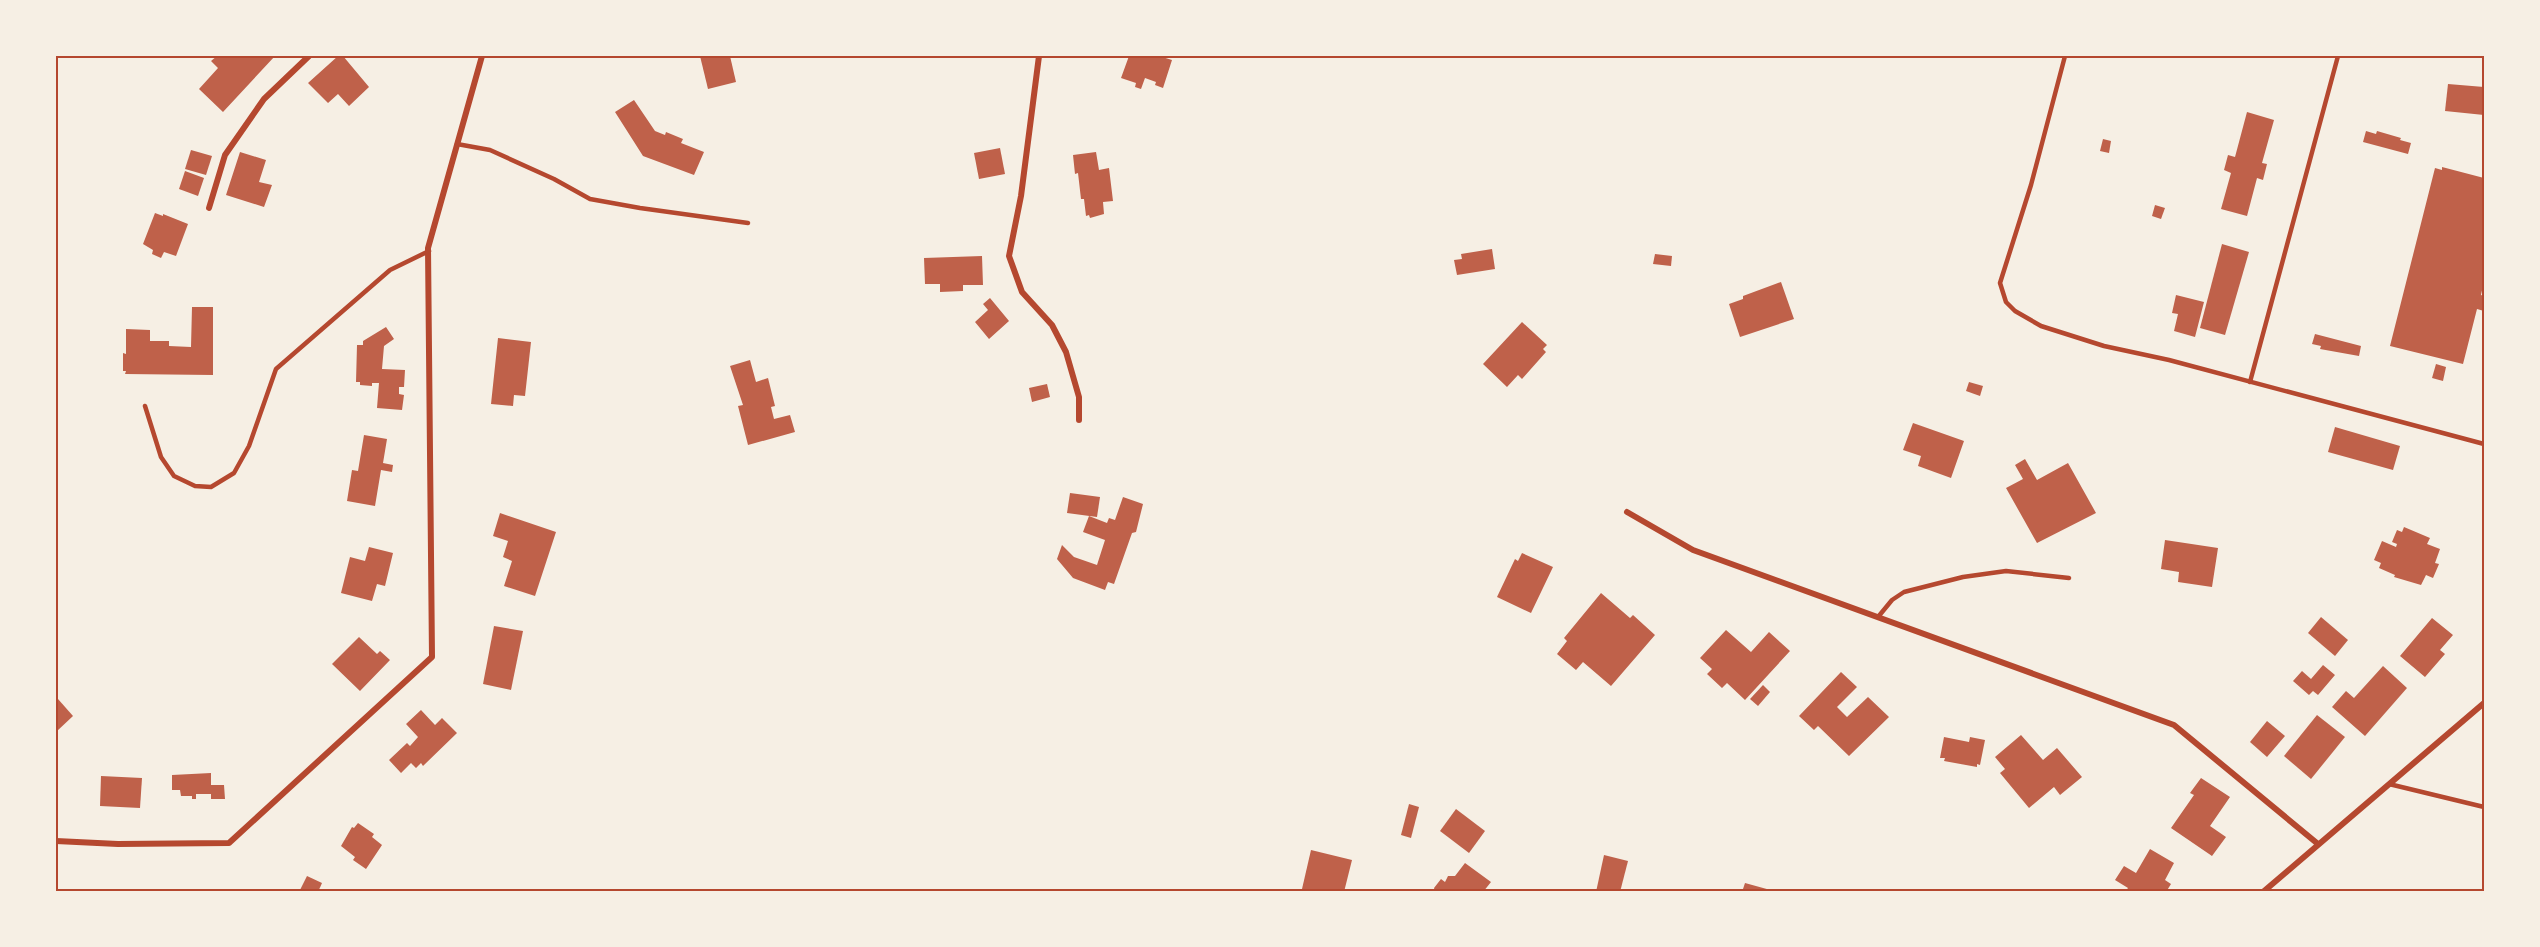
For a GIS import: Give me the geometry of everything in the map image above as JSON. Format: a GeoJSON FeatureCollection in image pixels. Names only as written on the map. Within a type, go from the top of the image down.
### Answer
{"type":"FeatureCollection","features":[{"type":"Feature","properties":{"kind":"street"},"geometry":{"type":"LineString","coordinates":[[209,208],[225,154],[264,99],[309,56]]}},
{"type":"Feature","properties":{"kind":"street"},"geometry":{"type":"LineString","coordinates":[[56,841],[118,844],[229,843],[432,657],[429,251],[482,56]]}},
{"type":"Feature","properties":{"kind":"street"},"geometry":{"type":"LineString","coordinates":[[1039,56],[1036,63],[1021,196],[1009,256],[1022,292],[1052,326],[1066,352],[1079,397],[1079,420]]}},
{"type":"Feature","properties":{"kind":"street"},"geometry":{"type":"LineString","coordinates":[[1627,512],[1693,550],[2174,725],[2319,844]]}},
{"type":"Feature","properties":{"kind":"street"},"geometry":{"type":"LineString","coordinates":[[2263,891],[2484,703]]}},
{"type":"Feature","properties":{"kind":"lane"},"geometry":{"type":"LineString","coordinates":[[2065,56],[2031,184],[2000,283],[2006,302],[2015,311],[2041,326],[2104,346],[2169,360],[2484,444]]}},
{"type":"Feature","properties":{"kind":"lane"},"geometry":{"type":"LineString","coordinates":[[2250,382],[2338,56]]}},
{"type":"Feature","properties":{"kind":"lane"},"geometry":{"type":"LineString","coordinates":[[457,144],[490,150],[554,179],[590,199],[748,223]]}},
{"type":"Feature","properties":{"kind":"lane"},"geometry":{"type":"LineString","coordinates":[[145,406],[161,457],[174,476],[195,486],[212,487],[234,473],[249,446],[276,369],[390,270],[429,251]]}},
{"type":"Feature","properties":{"kind":"lane"},"geometry":{"type":"LineString","coordinates":[[1878,617],[1892,600],[1904,592],[1963,577],[2006,571],[2069,578]]}},
{"type":"Feature","properties":{"kind":"lane"},"geometry":{"type":"LineString","coordinates":[[2390,784],[2484,807]]}},
{"type":"Feature","properties":{"kind":"building"},"geometry":{"type":"Polygon","coordinates":[[[217,56],[275,56],[223,112],[199,89],[218,68],[211,61],[217,56]]]}},
{"type":"Feature","properties":{"kind":"building"},"geometry":{"type":"Polygon","coordinates":[[[338,56],[343,56],[369,87],[349,106],[338,94],[328,103],[308,83],[338,56]]]}},
{"type":"Feature","properties":{"kind":"building"},"geometry":{"type":"Polygon","coordinates":[[[700,56],[730,56],[736,82],[708,89],[700,56]]]}},
{"type":"Feature","properties":{"kind":"building"},"geometry":{"type":"Polygon","coordinates":[[[1129,56],[1159,56],[1172,60],[1163,88],[1155,85],[1156,82],[1145,78],[1141,89],[1135,87],[1136,83],[1121,78],[1129,56]]]}},
{"type":"Feature","properties":{"kind":"building"},"geometry":{"type":"Polygon","coordinates":[[[2448,84],[2484,87],[2484,115],[2445,111],[2448,84]]]}},
{"type":"Feature","properties":{"kind":"building"},"geometry":{"type":"Polygon","coordinates":[[[634,100],[655,131],[665,135],[666,132],[683,139],[681,143],[704,152],[694,175],[643,156],[615,112],[634,100]]]}},
{"type":"Feature","properties":{"kind":"building"},"geometry":{"type":"Polygon","coordinates":[[[2247,112],[2274,120],[2262,163],[2267,164],[2263,180],[2257,178],[2247,216],[2221,209],[2231,173],[2224,170],[2228,155],[2235,157],[2247,112]]]}},
{"type":"Feature","properties":{"kind":"building"},"geometry":{"type":"Polygon","coordinates":[[[2366,131],[2376,134],[2377,131],[2411,143],[2408,154],[2363,142],[2366,131]]]}},
{"type":"Feature","properties":{"kind":"building"},"geometry":{"type":"Polygon","coordinates":[[[2103,139],[2111,141],[2109,153],[2100,151],[2103,139]]]}},
{"type":"Feature","properties":{"kind":"building"},"geometry":{"type":"Polygon","coordinates":[[[1000,148],[1005,174],[979,179],[974,153],[1000,148]]]}},
{"type":"Feature","properties":{"kind":"building"},"geometry":{"type":"Polygon","coordinates":[[[191,150],[212,156],[206,175],[185,169],[191,150]]]}},
{"type":"Feature","properties":{"kind":"building"},"geometry":{"type":"Polygon","coordinates":[[[240,152],[266,160],[259,182],[272,185],[264,207],[226,195],[240,152]]]}},
{"type":"Feature","properties":{"kind":"building"},"geometry":{"type":"Polygon","coordinates":[[[1096,152],[1099,170],[1109,168],[1113,201],[1103,202],[1104,214],[1090,218],[1089,215],[1086,216],[1084,199],[1081,199],[1073,155],[1096,152]]]}},
{"type":"Feature","properties":{"kind":"building"},"geometry":{"type":"Polygon","coordinates":[[[2442,167],[2484,178],[2484,281],[2481,295],[2484,296],[2484,311],[2477,309],[2463,364],[2390,346],[2435,168],[2442,170],[2442,167]]]}},
{"type":"Feature","properties":{"kind":"building"},"geometry":{"type":"Polygon","coordinates":[[[185,171],[204,178],[198,196],[179,189],[185,171]]]}},
{"type":"Feature","properties":{"kind":"building"},"geometry":{"type":"Polygon","coordinates":[[[2155,205],[2165,208],[2161,219],[2152,216],[2155,205]]]}},
{"type":"Feature","properties":{"kind":"building"},"geometry":{"type":"Polygon","coordinates":[[[155,213],[188,224],[176,256],[164,252],[161,258],[152,254],[153,250],[143,244],[155,213]]]}},
{"type":"Feature","properties":{"kind":"building"},"geometry":{"type":"Polygon","coordinates":[[[2222,244],[2249,252],[2225,335],[2200,328],[2222,244]]]}},
{"type":"Feature","properties":{"kind":"building"},"geometry":{"type":"Polygon","coordinates":[[[1492,249],[1495,269],[1457,275],[1454,260],[1462,259],[1461,254],[1492,249]]]}},
{"type":"Feature","properties":{"kind":"building"},"geometry":{"type":"Polygon","coordinates":[[[1655,254],[1672,256],[1671,266],[1653,264],[1655,254]]]}},
{"type":"Feature","properties":{"kind":"building"},"geometry":{"type":"Polygon","coordinates":[[[982,256],[983,285],[963,285],[963,291],[940,292],[940,284],[925,284],[924,258],[982,256]]]}},
{"type":"Feature","properties":{"kind":"building"},"geometry":{"type":"Polygon","coordinates":[[[1781,282],[1794,319],[1740,337],[1729,304],[1743,299],[1743,296],[1781,282]]]}},
{"type":"Feature","properties":{"kind":"building"},"geometry":{"type":"Polygon","coordinates":[[[2176,295],[2204,302],[2195,337],[2174,331],[2178,314],[2172,313],[2176,295]]]}},
{"type":"Feature","properties":{"kind":"building"},"geometry":{"type":"Polygon","coordinates":[[[990,298],[1009,321],[989,339],[975,322],[988,310],[983,304],[990,298]]]}},
{"type":"Feature","properties":{"kind":"building"},"geometry":{"type":"Polygon","coordinates":[[[192,307],[213,307],[213,375],[125,374],[123,353],[126,354],[126,329],[150,330],[150,341],[169,341],[169,346],[191,347],[192,307]]]}},
{"type":"Feature","properties":{"kind":"building"},"geometry":{"type":"Polygon","coordinates":[[[1522,322],[1547,345],[1543,349],[1546,352],[1522,379],[1518,375],[1507,387],[1483,364],[1522,322]]]}},
{"type":"Feature","properties":{"kind":"building"},"geometry":{"type":"Polygon","coordinates":[[[386,327],[394,339],[384,346],[382,369],[405,370],[404,387],[399,387],[399,394],[404,395],[402,410],[377,408],[379,383],[372,383],[372,386],[360,385],[360,382],[356,382],[357,345],[363,345],[363,341],[386,327]]]}},
{"type":"Feature","properties":{"kind":"building"},"geometry":{"type":"Polygon","coordinates":[[[2315,334],[2361,346],[2359,356],[2320,349],[2321,346],[2312,344],[2315,334]]]}},
{"type":"Feature","properties":{"kind":"building"},"geometry":{"type":"Polygon","coordinates":[[[498,338],[531,342],[525,396],[514,395],[513,406],[491,404],[498,338]]]}},
{"type":"Feature","properties":{"kind":"building"},"geometry":{"type":"Polygon","coordinates":[[[750,360],[756,382],[768,378],[775,406],[771,407],[774,419],[790,415],[795,432],[748,445],[738,406],[743,405],[730,366],[750,360]]]}},
{"type":"Feature","properties":{"kind":"building"},"geometry":{"type":"Polygon","coordinates":[[[2436,364],[2446,367],[2443,381],[2432,378],[2436,364]]]}},
{"type":"Feature","properties":{"kind":"building"},"geometry":{"type":"Polygon","coordinates":[[[1969,382],[1983,386],[1980,396],[1966,391],[1969,382]]]}},
{"type":"Feature","properties":{"kind":"building"},"geometry":{"type":"Polygon","coordinates":[[[1047,384],[1050,397],[1032,402],[1029,388],[1047,384]]]}},
{"type":"Feature","properties":{"kind":"building"},"geometry":{"type":"Polygon","coordinates":[[[1913,423],[1964,441],[1951,478],[1918,466],[1921,456],[1903,450],[1913,423]]]}},
{"type":"Feature","properties":{"kind":"building"},"geometry":{"type":"Polygon","coordinates":[[[2335,427],[2400,446],[2393,470],[2328,452],[2335,427]]]}},
{"type":"Feature","properties":{"kind":"building"},"geometry":{"type":"Polygon","coordinates":[[[364,435],[387,439],[383,463],[393,465],[392,472],[381,470],[375,506],[347,501],[352,470],[358,471],[364,435]]]}},
{"type":"Feature","properties":{"kind":"building"},"geometry":{"type":"Polygon","coordinates":[[[2025,459],[2037,480],[2068,463],[2096,513],[2037,543],[2006,488],[2023,479],[2015,465],[2025,459]]]}},
{"type":"Feature","properties":{"kind":"building"},"geometry":{"type":"Polygon","coordinates":[[[1070,493],[1100,497],[1097,517],[1067,513],[1070,493]]]}},
{"type":"Feature","properties":{"kind":"building"},"geometry":{"type":"Polygon","coordinates":[[[1123,497],[1143,504],[1136,532],[1132,533],[1114,584],[1108,582],[1105,590],[1073,578],[1057,559],[1062,545],[1074,557],[1097,565],[1105,540],[1083,532],[1089,516],[1107,523],[1109,518],[1115,520],[1123,497]]]}},
{"type":"Feature","properties":{"kind":"building"},"geometry":{"type":"Polygon","coordinates":[[[500,513],[556,532],[535,596],[504,586],[512,561],[503,557],[508,541],[493,536],[500,513]]]}},
{"type":"Feature","properties":{"kind":"building"},"geometry":{"type":"Polygon","coordinates":[[[2404,527],[2430,538],[2427,544],[2440,549],[2435,563],[2439,564],[2433,578],[2426,575],[2421,585],[2394,577],[2395,575],[2379,568],[2381,563],[2374,560],[2382,541],[2396,547],[2397,544],[2392,542],[2397,530],[2402,532],[2404,527]]]}},
{"type":"Feature","properties":{"kind":"building"},"geometry":{"type":"Polygon","coordinates":[[[2165,540],[2218,548],[2212,587],[2178,582],[2179,572],[2161,569],[2165,540]]]}},
{"type":"Feature","properties":{"kind":"building"},"geometry":{"type":"Polygon","coordinates":[[[369,547],[393,553],[385,586],[377,584],[372,601],[341,593],[350,557],[365,561],[369,547]]]}},
{"type":"Feature","properties":{"kind":"building"},"geometry":{"type":"Polygon","coordinates":[[[1522,553],[1553,567],[1531,613],[1497,597],[1515,559],[1518,561],[1522,553]]]}},
{"type":"Feature","properties":{"kind":"building"},"geometry":{"type":"Polygon","coordinates":[[[1601,593],[1630,618],[1633,615],[1655,635],[1611,686],[1583,662],[1576,670],[1557,654],[1567,641],[1564,638],[1601,593]]]}},
{"type":"Feature","properties":{"kind":"building"},"geometry":{"type":"Polygon","coordinates":[[[2321,617],[2348,640],[2335,656],[2308,633],[2321,617]]]}},
{"type":"Feature","properties":{"kind":"building"},"geometry":{"type":"Polygon","coordinates":[[[2432,618],[2453,635],[2440,650],[2445,654],[2425,677],[2400,656],[2432,618]]]}},
{"type":"Feature","properties":{"kind":"building"},"geometry":{"type":"Polygon","coordinates":[[[494,626],[523,631],[511,690],[483,684],[494,626]]]}},
{"type":"Feature","properties":{"kind":"building"},"geometry":{"type":"Polygon","coordinates":[[[1726,630],[1751,652],[1769,632],[1790,651],[1745,700],[1727,683],[1722,688],[1707,674],[1712,669],[1700,658],[1726,630]]]}},
{"type":"Feature","properties":{"kind":"building"},"geometry":{"type":"Polygon","coordinates":[[[359,637],[377,654],[380,651],[390,660],[360,691],[332,664],[359,637]]]}},
{"type":"Feature","properties":{"kind":"building"},"geometry":{"type":"Polygon","coordinates":[[[2323,665],[2335,675],[2318,695],[2313,691],[2309,695],[2293,681],[2302,671],[2311,679],[2323,665]]]}},
{"type":"Feature","properties":{"kind":"building"},"geometry":{"type":"Polygon","coordinates":[[[2383,666],[2407,688],[2365,736],[2332,707],[2346,691],[2354,698],[2383,666]]]}},
{"type":"Feature","properties":{"kind":"building"},"geometry":{"type":"Polygon","coordinates":[[[1841,672],[1857,687],[1837,707],[1847,717],[1868,697],[1889,717],[1849,756],[1818,726],[1814,730],[1799,716],[1841,672]]]}},
{"type":"Feature","properties":{"kind":"building"},"geometry":{"type":"Polygon","coordinates":[[[1763,685],[1770,692],[1758,706],[1750,699],[1763,685]]]}},
{"type":"Feature","properties":{"kind":"building"},"geometry":{"type":"Polygon","coordinates":[[[58,699],[73,716],[56,732],[56,701],[58,699]]]}},
{"type":"Feature","properties":{"kind":"building"},"geometry":{"type":"Polygon","coordinates":[[[421,710],[435,725],[442,718],[457,733],[423,766],[421,763],[416,768],[411,763],[401,773],[389,760],[407,743],[410,746],[418,737],[406,724],[421,710]]]}},
{"type":"Feature","properties":{"kind":"building"},"geometry":{"type":"Polygon","coordinates":[[[2317,715],[2345,737],[2311,779],[2284,756],[2317,715]]]}},
{"type":"Feature","properties":{"kind":"building"},"geometry":{"type":"Polygon","coordinates":[[[2267,721],[2285,736],[2267,757],[2250,742],[2267,721]]]}},
{"type":"Feature","properties":{"kind":"building"},"geometry":{"type":"Polygon","coordinates":[[[2021,735],[2043,760],[2057,748],[2082,777],[2060,795],[2054,787],[2029,808],[2000,773],[2005,769],[1995,757],[2021,735]]]}},
{"type":"Feature","properties":{"kind":"building"},"geometry":{"type":"Polygon","coordinates":[[[1944,737],[1969,742],[1970,737],[1985,740],[1980,765],[1977,764],[1977,767],[1944,761],[1945,758],[1940,758],[1944,737]]]}},
{"type":"Feature","properties":{"kind":"building"},"geometry":{"type":"Polygon","coordinates":[[[211,773],[211,785],[224,785],[225,799],[211,799],[211,794],[196,794],[196,799],[192,799],[192,796],[181,796],[180,790],[172,790],[172,775],[211,773]]]}},
{"type":"Feature","properties":{"kind":"building"},"geometry":{"type":"Polygon","coordinates":[[[101,776],[142,778],[140,808],[100,806],[101,776]]]}},
{"type":"Feature","properties":{"kind":"building"},"geometry":{"type":"Polygon","coordinates":[[[2201,778],[2230,797],[2210,826],[2226,837],[2212,856],[2171,828],[2194,795],[2190,793],[2201,778]]]}},
{"type":"Feature","properties":{"kind":"building"},"geometry":{"type":"Polygon","coordinates":[[[1409,804],[1419,807],[1411,838],[1401,835],[1409,804]]]}},
{"type":"Feature","properties":{"kind":"building"},"geometry":{"type":"Polygon","coordinates":[[[1456,809],[1485,831],[1469,853],[1440,831],[1456,809]]]}},
{"type":"Feature","properties":{"kind":"building"},"geometry":{"type":"Polygon","coordinates":[[[358,823],[374,834],[372,837],[382,845],[366,869],[353,860],[355,857],[341,846],[352,827],[354,828],[358,823]]]}},
{"type":"Feature","properties":{"kind":"building"},"geometry":{"type":"Polygon","coordinates":[[[2150,849],[2174,863],[2165,880],[2171,884],[2166,892],[2125,892],[2128,888],[2115,880],[2124,866],[2136,873],[2150,849]]]}},
{"type":"Feature","properties":{"kind":"building"},"geometry":{"type":"Polygon","coordinates":[[[1311,850],[1352,860],[1344,892],[1302,889],[1311,850]]]}},
{"type":"Feature","properties":{"kind":"building"},"geometry":{"type":"Polygon","coordinates":[[[1604,855],[1628,861],[1620,892],[1596,892],[1604,855]]]}},
{"type":"Feature","properties":{"kind":"building"},"geometry":{"type":"Polygon","coordinates":[[[1465,863],[1491,882],[1483,892],[1435,892],[1434,888],[1441,879],[1445,882],[1448,876],[1455,876],[1465,863]]]}},
{"type":"Feature","properties":{"kind":"building"},"geometry":{"type":"Polygon","coordinates":[[[307,876],[322,883],[318,892],[299,892],[307,876]]]}},
{"type":"Feature","properties":{"kind":"building"},"geometry":{"type":"Polygon","coordinates":[[[1745,883],[1774,891],[1774,892],[1742,892],[1745,883]]]}}]}
